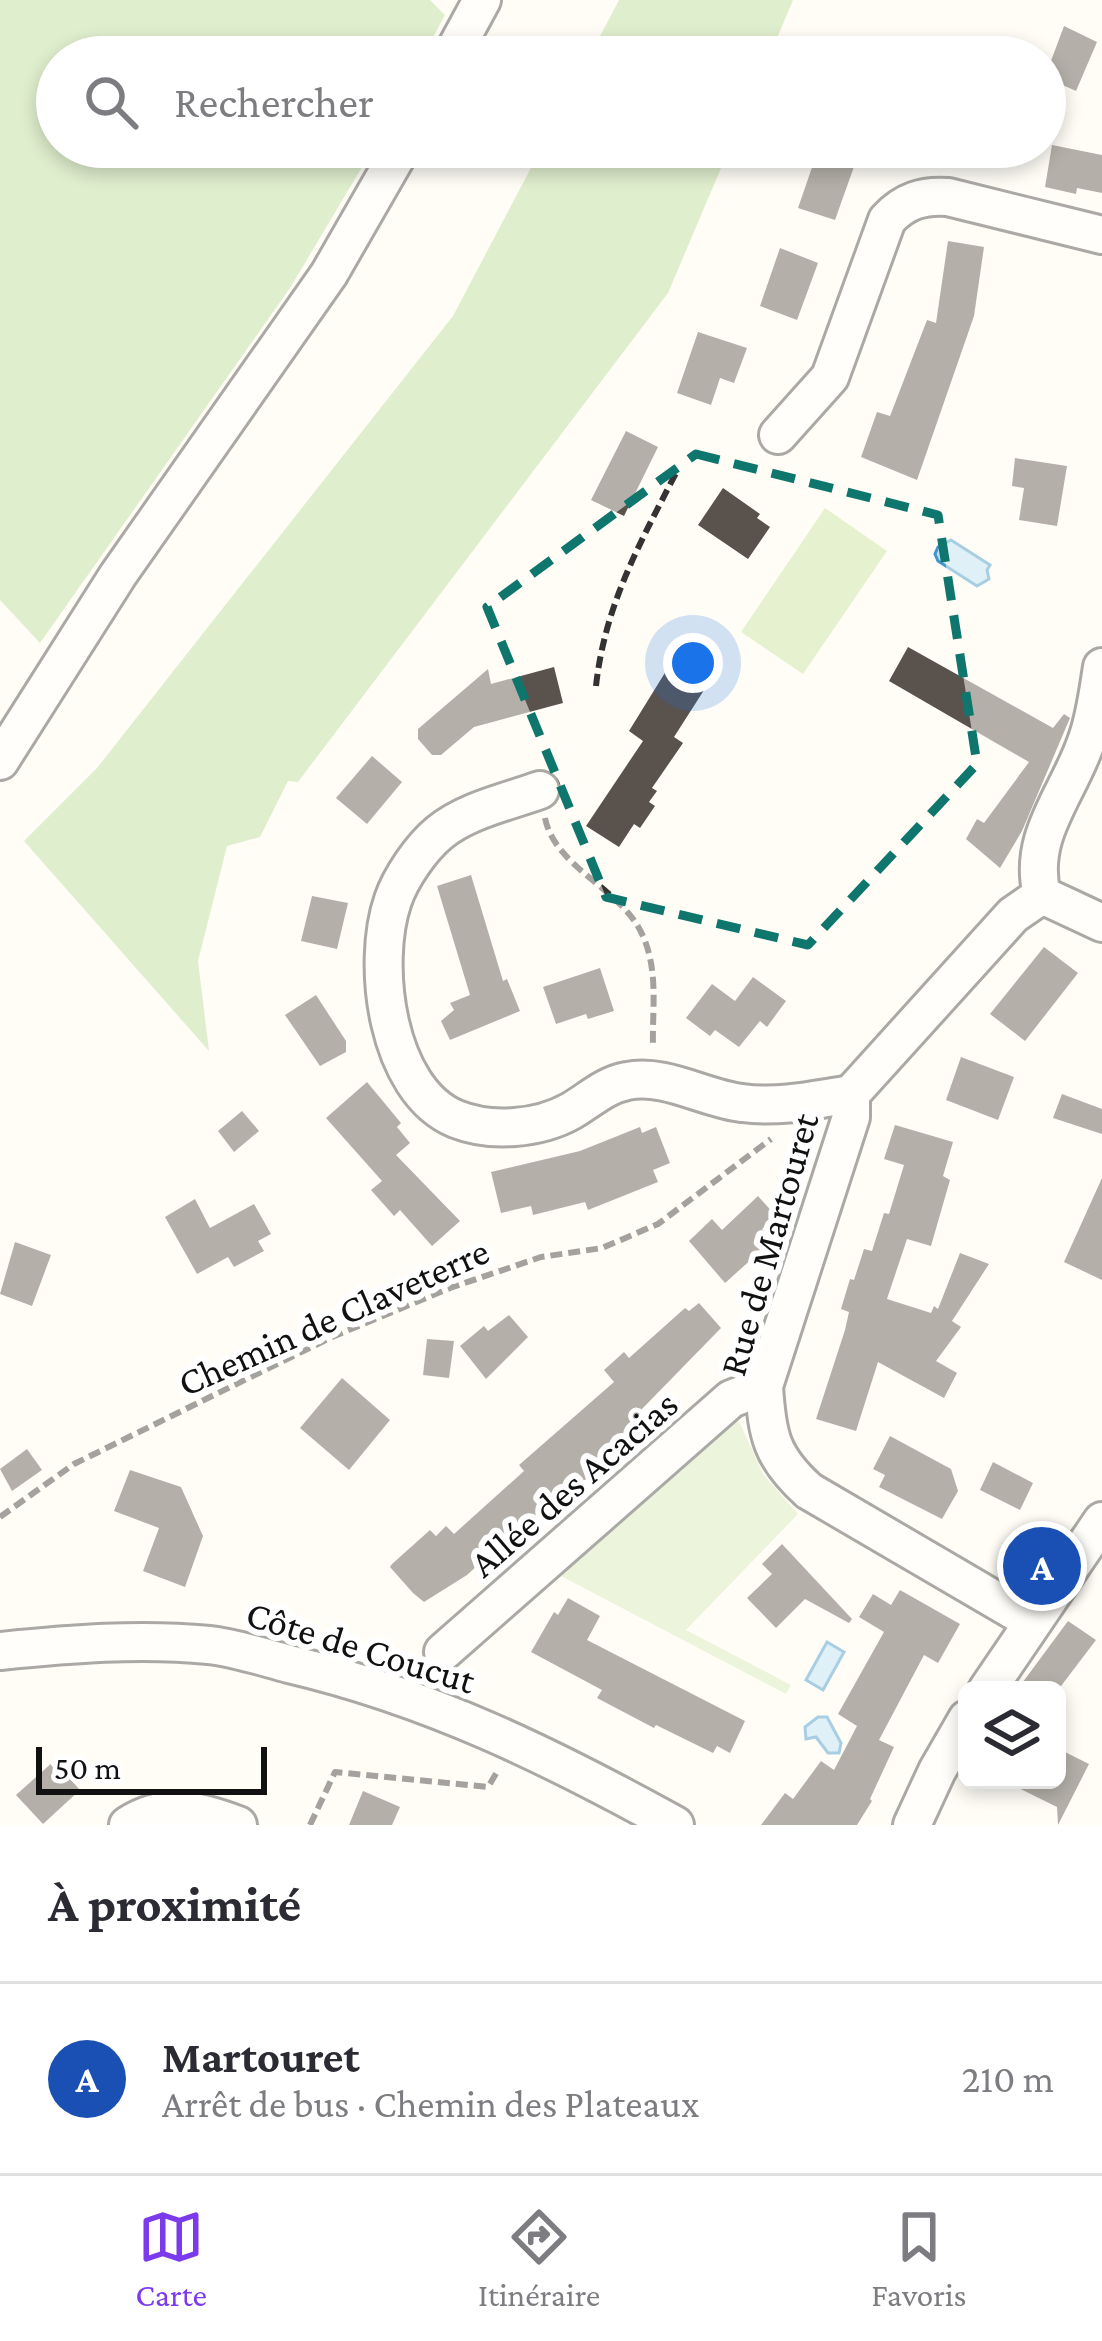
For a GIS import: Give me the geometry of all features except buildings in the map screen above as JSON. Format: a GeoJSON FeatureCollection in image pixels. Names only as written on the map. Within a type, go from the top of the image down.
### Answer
{"type":"FeatureCollection","features":[{"type":"Feature","properties":{"kind":"street"},"geometry":{"type":"LineString","coordinates":[[462,36],[482,0]]}},
{"type":"Feature","properties":{"kind":"street"},"geometry":{"type":"LineString","coordinates":[[0,761],[118,575],[329,274],[390,168]]}},
{"type":"Feature","properties":{"kind":"street"},"geometry":{"type":"LineString","coordinates":[[778,435],[830,377],[887,220],[899,206],[932,196],[948,197],[1102,235]]}},
{"type":"Feature","properties":{"kind":"street"},"geometry":{"type":"LineString","coordinates":[[1102,667],[1086,744],[1040,844],[1036,872],[1042,895],[1102,923]]}},
{"type":"Feature","properties":{"kind":"street"},"geometry":{"type":"LineString","coordinates":[[540,790],[472,814],[439,833],[394,897],[386,930],[386,995],[394,1041],[411,1078],[430,1103],[454,1119],[485,1127],[548,1120],[619,1083],[652,1081],[739,1103],[778,1106],[851,1094]]}},
{"type":"Feature","properties":{"kind":"street","name":"Rue de Martouret"},"geometry":{"type":"LineString","coordinates":[[1034,1622],[809,1491],[782,1467],[766,1429],[764,1386],[851,1117],[851,1094],[1013,915],[1042,895]]}},
{"type":"Feature","properties":{"kind":"street","name":"Allée des Acacias"},"geometry":{"type":"LineString","coordinates":[[443,1652],[731,1400],[764,1386]]}},
{"type":"Feature","properties":{"kind":"street"},"geometry":{"type":"LineString","coordinates":[[993,1681],[1102,1521]]}},
{"type":"Feature","properties":{"kind":"street","name":"Côte de Coucut"},"geometry":{"type":"LineString","coordinates":[[0,1651],[128,1640],[214,1646],[338,1675],[430,1704],[514,1741],[675,1825]]}},
{"type":"Feature","properties":{"kind":"street"},"geometry":{"type":"LineString","coordinates":[[912,1825],[958,1735]]}},
{"type":"Feature","properties":{"kind":"street"},"geometry":{"type":"LineString","coordinates":[[128,1825],[147,1812],[195,1808],[238,1825]]}},
{"type":"Feature","properties":{"kind":"path"},"geometry":{"type":"LineString","coordinates":[[596,686],[601,640],[613,603],[676,473]]}},
{"type":"Feature","properties":{"kind":"path"},"geometry":{"type":"LineString","coordinates":[[540,790],[548,832],[559,848],[623,906],[641,932],[651,959],[654,988],[652,1081]]}},
{"type":"Feature","properties":{"kind":"path","name":"Chemin de Claveterre"},"geometry":{"type":"LineString","coordinates":[[0,1517],[74,1464],[332,1337],[449,1288],[541,1257],[602,1247],[658,1224],[802,1114],[804,1102]]}},
{"type":"Feature","properties":{"kind":"path"},"geometry":{"type":"LineString","coordinates":[[310,1825],[334,1772],[488,1787],[514,1741]]}},
{"type":"Feature","properties":{"kind":"highlighted area"},"geometry":{"type":"Polygon","coordinates":[[[696,454],[938,515],[977,764],[808,945],[606,897],[487,607],[696,454]]]}},
{"type":"Feature","properties":{"kind":"green space"},"geometry":{"type":"Polygon","coordinates":[[[0,0],[430,0],[445,15],[434,36],[36,36],[36,168],[361,168],[290,288],[40,643],[0,600],[0,0]]]}},
{"type":"Feature","properties":{"kind":"green space"},"geometry":{"type":"Polygon","coordinates":[[[619,0],[793,0],[778,36],[600,36],[619,0]]]}},
{"type":"Feature","properties":{"kind":"green space"},"geometry":{"type":"Polygon","coordinates":[[[531,168],[721,168],[668,293],[298,782],[288,781],[260,837],[227,846],[198,961],[209,1051],[24,841],[97,768],[453,316],[531,168]]]}},
{"type":"Feature","properties":{"kind":"green space"},"geometry":{"type":"Polygon","coordinates":[[[825,508],[887,551],[803,674],[741,632],[825,508]]]}},
{"type":"Feature","properties":{"kind":"green space"},"geometry":{"type":"Polygon","coordinates":[[[739,1421],[763,1474],[798,1514],[686,1630],[791,1685],[786,1694],[561,1576],[730,1423],[739,1421]]]}},
{"type":"Feature","properties":{"kind":"water"},"geometry":{"type":"Polygon","coordinates":[[[951,540],[990,565],[989,579],[977,586],[938,561],[938,547],[951,540]]]}},
{"type":"Feature","properties":{"kind":"water"},"geometry":{"type":"Polygon","coordinates":[[[827,1642],[844,1652],[823,1690],[806,1680],[827,1642]]]}},
{"type":"Feature","properties":{"kind":"water"},"geometry":{"type":"Polygon","coordinates":[[[818,1717],[827,1717],[841,1743],[839,1753],[828,1753],[816,1737],[806,1739],[805,1727],[818,1717]]]}},
{"type":"Feature","properties":{"kind":"place","name":"Martouret"},"geometry":{"type":"Point","coordinates":[1042,1566]}}]}
